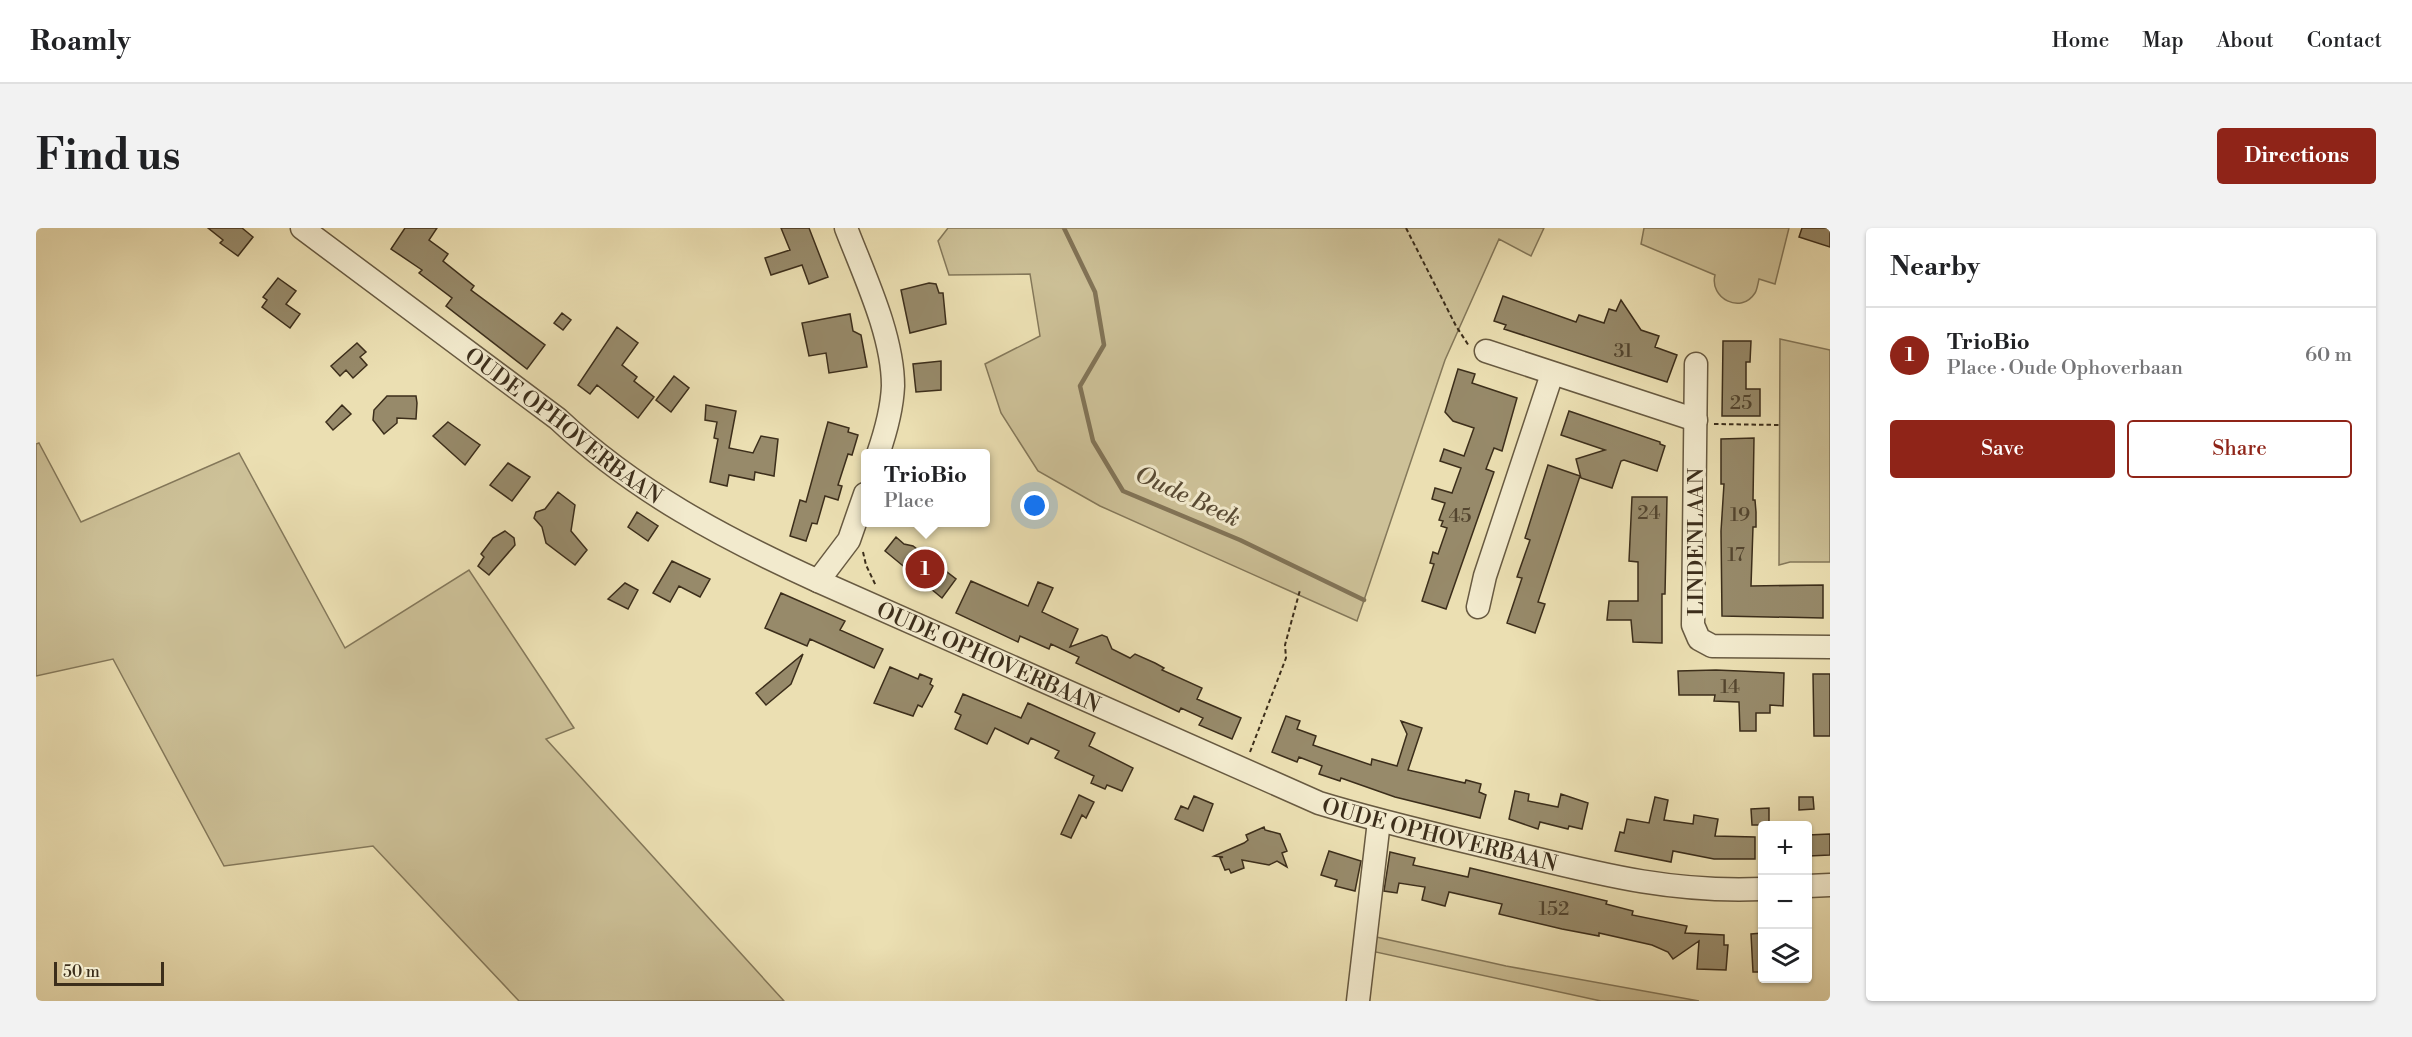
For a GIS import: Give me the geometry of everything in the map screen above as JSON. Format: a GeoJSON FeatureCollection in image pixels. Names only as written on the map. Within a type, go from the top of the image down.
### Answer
{"type":"FeatureCollection","features":[{"type":"Feature","properties":{"kind":"street","name":"OUDE OPHOVERBAAN"},"geometry":{"type":"LineString","coordinates":[[302,228],[558,419],[593,452],[688,516],[752,552],[1242,771],[1319,803],[1379,821],[1628,881],[1675,888],[1721,891],[1758,889]]}},
{"type":"Feature","properties":{"kind":"street"},"geometry":{"type":"LineString","coordinates":[[846,228],[877,311],[889,358],[893,385],[889,420],[879,449]]}},
{"type":"Feature","properties":{"kind":"street"},"geometry":{"type":"LineString","coordinates":[[1486,351],[1695,420]]}},
{"type":"Feature","properties":{"kind":"street","name":"LINDENLAAN"},"geometry":{"type":"LineString","coordinates":[[1696,364],[1693,625],[1700,639],[1712,646],[1830,647]]}},
{"type":"Feature","properties":{"kind":"street"},"geometry":{"type":"LineString","coordinates":[[1478,607],[1485,576],[1552,374]]}},
{"type":"Feature","properties":{"kind":"street"},"geometry":{"type":"LineString","coordinates":[[818,581],[849,540],[861,507]]}},
{"type":"Feature","properties":{"kind":"street"},"geometry":{"type":"LineString","coordinates":[[1358,1001],[1379,821]]}},
{"type":"Feature","properties":{"kind":"street"},"geometry":{"type":"LineString","coordinates":[[1812,886],[1830,885]]}},
{"type":"Feature","properties":{"kind":"path"},"geometry":{"type":"LineString","coordinates":[[1406,228],[1467,345],[1486,351]]}},
{"type":"Feature","properties":{"kind":"path"},"geometry":{"type":"LineString","coordinates":[[1695,420],[1703,424],[1780,425]]}},
{"type":"Feature","properties":{"kind":"path"},"geometry":{"type":"LineString","coordinates":[[857,520],[866,565],[881,593]]}},
{"type":"Feature","properties":{"kind":"path"},"geometry":{"type":"LineString","coordinates":[[1242,771],[1286,658],[1285,645],[1300,590]]}},
{"type":"Feature","properties":{"kind":"shaded area"},"geometry":{"type":"Polygon","coordinates":[[[948,228],[1544,228],[1531,256],[1499,239],[1445,360],[1357,621],[1100,506],[1038,471],[1001,413],[985,364],[1040,336],[1030,274],[949,275],[938,241],[948,228]]]}},
{"type":"Feature","properties":{"kind":"shaded area"},"geometry":{"type":"Polygon","coordinates":[[[1644,228],[1789,228],[1775,284],[1759,279],[1756,292],[1749,299],[1742,303],[1735,303],[1721,297],[1714,283],[1715,275],[1641,244],[1644,228]]]}},
{"type":"Feature","properties":{"kind":"shaded area"},"geometry":{"type":"Polygon","coordinates":[[[1780,339],[1830,350],[1830,562],[1790,562],[1779,565],[1780,339]]]}},
{"type":"Feature","properties":{"kind":"shaded area"},"geometry":{"type":"Polygon","coordinates":[[[39,443],[81,522],[239,453],[345,648],[469,570],[574,728],[546,739],[784,1001],[519,1001],[373,846],[224,866],[113,659],[36,676],[36,444],[39,443]]]}},
{"type":"Feature","properties":{"kind":"shaded area"},"geometry":{"type":"Polygon","coordinates":[[[1372,936],[1506,966],[1699,1001],[1601,1001],[1371,951],[1372,936]]]}},
{"type":"Feature","properties":{"kind":"building"},"geometry":{"type":"Polygon","coordinates":[[[208,228],[242,228],[253,237],[238,256],[220,243],[223,240],[208,228]]]}},
{"type":"Feature","properties":{"kind":"building"},"geometry":{"type":"Polygon","coordinates":[[[405,228],[437,228],[429,240],[448,254],[443,261],[474,286],[471,290],[545,345],[527,369],[446,306],[452,298],[419,273],[422,270],[391,249],[405,228]]]}},
{"type":"Feature","properties":{"kind":"building"},"geometry":{"type":"Polygon","coordinates":[[[781,228],[809,228],[828,277],[809,284],[802,265],[771,275],[765,258],[790,250],[781,228]]]}},
{"type":"Feature","properties":{"kind":"building"},"geometry":{"type":"Polygon","coordinates":[[[1802,228],[1830,228],[1830,247],[1799,237],[1802,228]]]}},
{"type":"Feature","properties":{"kind":"building"},"geometry":{"type":"Polygon","coordinates":[[[278,278],[296,291],[286,304],[300,314],[290,328],[262,307],[267,300],[263,297],[278,278]]]}},
{"type":"Feature","properties":{"kind":"building"},"geometry":{"type":"Polygon","coordinates":[[[929,283],[936,284],[939,293],[943,293],[946,324],[910,333],[901,290],[929,283]]]}},
{"type":"Feature","properties":{"kind":"building"},"geometry":{"type":"Polygon","coordinates":[[[1503,296],[1576,322],[1579,315],[1604,323],[1609,309],[1616,311],[1621,300],[1641,330],[1659,336],[1655,347],[1677,355],[1667,382],[1504,329],[1506,325],[1494,321],[1503,296]]]}},
{"type":"Feature","properties":{"kind":"building"},"geometry":{"type":"Polygon","coordinates":[[[562,313],[571,320],[563,330],[554,323],[562,313]]]}},
{"type":"Feature","properties":{"kind":"building"},"geometry":{"type":"Polygon","coordinates":[[[850,314],[853,331],[861,335],[867,367],[829,373],[826,353],[809,356],[802,323],[850,314]]]}},
{"type":"Feature","properties":{"kind":"building"},"geometry":{"type":"Polygon","coordinates":[[[617,327],[638,343],[622,365],[637,377],[634,381],[654,397],[638,418],[597,385],[590,394],[578,385],[617,327]]]}},
{"type":"Feature","properties":{"kind":"building"},"geometry":{"type":"Polygon","coordinates":[[[1723,341],[1751,341],[1750,362],[1746,362],[1746,389],[1760,389],[1760,416],[1722,416],[1723,341]]]}},
{"type":"Feature","properties":{"kind":"building"},"geometry":{"type":"Polygon","coordinates":[[[357,343],[366,352],[360,357],[367,365],[353,378],[346,370],[340,376],[331,366],[357,343]]]}},
{"type":"Feature","properties":{"kind":"building"},"geometry":{"type":"Polygon","coordinates":[[[941,361],[941,390],[916,392],[913,364],[941,361]]]}},
{"type":"Feature","properties":{"kind":"building"},"geometry":{"type":"Polygon","coordinates":[[[1458,369],[1475,374],[1472,383],[1517,398],[1502,451],[1494,448],[1486,469],[1494,472],[1446,609],[1422,601],[1434,564],[1430,563],[1433,552],[1438,554],[1447,528],[1441,526],[1443,521],[1439,520],[1445,503],[1432,499],[1435,488],[1452,493],[1461,468],[1440,461],[1444,449],[1464,456],[1474,428],[1453,421],[1445,412],[1458,369]]]}},
{"type":"Feature","properties":{"kind":"building"},"geometry":{"type":"Polygon","coordinates":[[[674,376],[689,388],[671,412],[656,400],[674,376]]]}},
{"type":"Feature","properties":{"kind":"building"},"geometry":{"type":"Polygon","coordinates":[[[387,396],[416,396],[416,419],[397,418],[397,423],[384,434],[373,420],[374,410],[387,396]]]}},
{"type":"Feature","properties":{"kind":"building"},"geometry":{"type":"Polygon","coordinates":[[[342,405],[351,414],[333,430],[326,422],[342,405]]]}},
{"type":"Feature","properties":{"kind":"building"},"geometry":{"type":"Polygon","coordinates":[[[706,405],[736,411],[729,448],[753,453],[761,436],[778,439],[774,476],[755,472],[754,480],[729,475],[727,486],[710,482],[718,439],[714,438],[717,422],[705,420],[706,405]]]}},
{"type":"Feature","properties":{"kind":"building"},"geometry":{"type":"Polygon","coordinates":[[[1569,411],[1660,442],[1665,446],[1657,471],[1624,460],[1621,461],[1612,488],[1581,478],[1576,459],[1605,450],[1561,435],[1569,411]]]}},
{"type":"Feature","properties":{"kind":"building"},"geometry":{"type":"Polygon","coordinates":[[[448,422],[480,445],[465,465],[433,436],[448,422]]]}},
{"type":"Feature","properties":{"kind":"building"},"geometry":{"type":"Polygon","coordinates":[[[828,422],[849,428],[848,432],[858,435],[852,455],[848,454],[838,485],[842,486],[838,500],[825,496],[817,524],[812,523],[806,541],[790,536],[800,500],[806,502],[828,422]]]}},
{"type":"Feature","properties":{"kind":"building"},"geometry":{"type":"Polygon","coordinates":[[[1754,438],[1753,500],[1755,500],[1756,527],[1753,527],[1751,586],[1823,585],[1823,618],[1722,616],[1721,531],[1724,484],[1721,484],[1721,439],[1754,438]]]}},
{"type":"Feature","properties":{"kind":"building"},"geometry":{"type":"Polygon","coordinates":[[[508,463],[530,477],[512,501],[490,485],[508,463]]]}},
{"type":"Feature","properties":{"kind":"building"},"geometry":{"type":"Polygon","coordinates":[[[1548,465],[1580,476],[1538,602],[1545,604],[1535,633],[1507,623],[1522,578],[1517,577],[1530,540],[1525,538],[1548,465]]]}},
{"type":"Feature","properties":{"kind":"building"},"geometry":{"type":"Polygon","coordinates":[[[558,492],[575,505],[571,531],[587,550],[575,565],[546,543],[542,527],[534,518],[536,512],[545,509],[558,492]]]}},
{"type":"Feature","properties":{"kind":"building"},"geometry":{"type":"Polygon","coordinates":[[[1632,497],[1667,497],[1662,643],[1633,642],[1631,620],[1607,620],[1609,601],[1638,601],[1638,562],[1629,561],[1632,497]]]}},
{"type":"Feature","properties":{"kind":"building"},"geometry":{"type":"Polygon","coordinates":[[[637,512],[658,526],[648,541],[628,527],[637,512]]]}},
{"type":"Feature","properties":{"kind":"building"},"geometry":{"type":"Polygon","coordinates":[[[505,531],[514,538],[515,545],[489,575],[478,566],[484,557],[481,554],[493,538],[505,531]]]}},
{"type":"Feature","properties":{"kind":"building"},"geometry":{"type":"Polygon","coordinates":[[[896,537],[904,544],[913,546],[956,579],[942,598],[885,551],[896,537]]]}},
{"type":"Feature","properties":{"kind":"building"},"geometry":{"type":"Polygon","coordinates":[[[672,561],[710,579],[700,597],[679,586],[670,602],[653,593],[672,561]]]}},
{"type":"Feature","properties":{"kind":"building"},"geometry":{"type":"Polygon","coordinates":[[[971,581],[1028,606],[1038,582],[1053,588],[1042,612],[1078,629],[1070,647],[1102,635],[1107,637],[1112,649],[1130,658],[1135,654],[1164,668],[1162,670],[1202,688],[1197,699],[1241,718],[1232,739],[1199,725],[1203,718],[1181,708],[1179,712],[1076,663],[1079,657],[1051,644],[1049,649],[1020,636],[1018,642],[956,613],[971,581]]]}},
{"type":"Feature","properties":{"kind":"building"},"geometry":{"type":"Polygon","coordinates":[[[625,583],[638,590],[628,609],[608,599],[625,583]]]}},
{"type":"Feature","properties":{"kind":"building"},"geometry":{"type":"Polygon","coordinates":[[[781,593],[845,621],[840,630],[883,649],[874,668],[810,639],[807,646],[765,628],[781,593]]]}},
{"type":"Feature","properties":{"kind":"building"},"geometry":{"type":"Polygon","coordinates":[[[803,654],[791,684],[766,705],[756,693],[803,654]]]}},
{"type":"Feature","properties":{"kind":"building"},"geometry":{"type":"Polygon","coordinates":[[[890,667],[918,679],[920,674],[932,679],[930,684],[933,686],[922,707],[918,705],[913,716],[874,703],[890,667]]]}},
{"type":"Feature","properties":{"kind":"building"},"geometry":{"type":"Polygon","coordinates":[[[1678,671],[1784,673],[1783,706],[1770,705],[1770,713],[1756,713],[1756,731],[1740,731],[1739,702],[1714,701],[1715,695],[1679,695],[1678,671]]]}},
{"type":"Feature","properties":{"kind":"building"},"geometry":{"type":"Polygon","coordinates":[[[1813,674],[1830,674],[1830,736],[1814,736],[1813,674]]]}},
{"type":"Feature","properties":{"kind":"building"},"geometry":{"type":"Polygon","coordinates":[[[963,694],[1021,718],[1028,703],[1095,733],[1089,746],[1133,768],[1122,791],[1107,785],[1105,789],[1091,783],[1094,776],[1055,758],[1059,751],[1031,738],[1028,744],[995,728],[987,744],[955,729],[961,715],[955,712],[963,694]]]}},
{"type":"Feature","properties":{"kind":"building"},"geometry":{"type":"Polygon","coordinates":[[[1286,716],[1300,721],[1297,729],[1316,736],[1313,745],[1371,765],[1372,759],[1397,766],[1407,734],[1401,721],[1422,728],[1408,770],[1465,783],[1466,780],[1481,784],[1479,792],[1486,795],[1480,818],[1395,797],[1341,778],[1340,781],[1319,774],[1322,766],[1299,757],[1297,762],[1272,752],[1286,716]]]}},
{"type":"Feature","properties":{"kind":"building"},"geometry":{"type":"Polygon","coordinates":[[[1515,791],[1529,794],[1528,801],[1558,807],[1561,794],[1588,803],[1582,829],[1569,826],[1568,829],[1540,822],[1538,829],[1509,819],[1515,791]]]}},
{"type":"Feature","properties":{"kind":"building"},"geometry":{"type":"Polygon","coordinates":[[[1079,795],[1094,802],[1086,818],[1082,815],[1071,838],[1061,834],[1079,795]]]}},
{"type":"Feature","properties":{"kind":"building"},"geometry":{"type":"Polygon","coordinates":[[[1194,796],[1213,804],[1203,831],[1175,819],[1181,806],[1188,809],[1194,796]]]}},
{"type":"Feature","properties":{"kind":"building"},"geometry":{"type":"Polygon","coordinates":[[[1655,797],[1668,800],[1664,820],[1693,824],[1694,815],[1718,819],[1715,836],[1755,837],[1755,859],[1714,859],[1673,851],[1671,862],[1615,851],[1620,832],[1624,833],[1627,819],[1649,823],[1655,797]]]}},
{"type":"Feature","properties":{"kind":"building"},"geometry":{"type":"Polygon","coordinates":[[[1799,797],[1813,797],[1814,809],[1799,810],[1799,797]]]}},
{"type":"Feature","properties":{"kind":"building"},"geometry":{"type":"Polygon","coordinates":[[[1769,808],[1769,821],[1758,821],[1758,825],[1752,825],[1751,809],[1769,808]]]}},
{"type":"Feature","properties":{"kind":"building"},"geometry":{"type":"Polygon","coordinates":[[[1264,827],[1265,830],[1280,834],[1287,851],[1282,853],[1287,867],[1277,861],[1269,865],[1242,860],[1244,868],[1231,873],[1229,869],[1225,870],[1220,858],[1223,857],[1214,856],[1244,843],[1248,840],[1246,835],[1264,827]]]}},
{"type":"Feature","properties":{"kind":"building"},"geometry":{"type":"Polygon","coordinates":[[[1830,834],[1830,855],[1812,856],[1812,835],[1830,834]]]}},
{"type":"Feature","properties":{"kind":"building"},"geometry":{"type":"Polygon","coordinates":[[[1329,851],[1361,861],[1355,891],[1335,886],[1337,880],[1321,875],[1329,851]]]}},
{"type":"Feature","properties":{"kind":"building"},"geometry":{"type":"Polygon","coordinates":[[[1390,852],[1415,858],[1413,865],[1468,877],[1470,868],[1607,901],[1606,904],[1633,911],[1632,915],[1687,926],[1685,933],[1724,935],[1724,945],[1728,945],[1726,970],[1697,969],[1699,941],[1673,959],[1668,952],[1652,945],[1599,933],[1599,936],[1562,929],[1499,914],[1502,904],[1449,892],[1445,906],[1422,900],[1425,887],[1399,883],[1397,893],[1384,891],[1390,852]]]}},
{"type":"Feature","properties":{"kind":"building"},"geometry":{"type":"Polygon","coordinates":[[[1758,933],[1758,972],[1753,972],[1751,934],[1758,933]]]}},
{"type":"Feature","properties":{"kind":"waterway","name":"Oude Beek"},"geometry":{"type":"LineString","coordinates":[[1064,228],[1095,292],[1104,345],[1080,386],[1093,441],[1123,491],[1240,540],[1364,600]]}},
{"type":"Feature","properties":{"kind":"place","name":"TrioBio"},"geometry":{"type":"Point","coordinates":[925,569]}}]}
